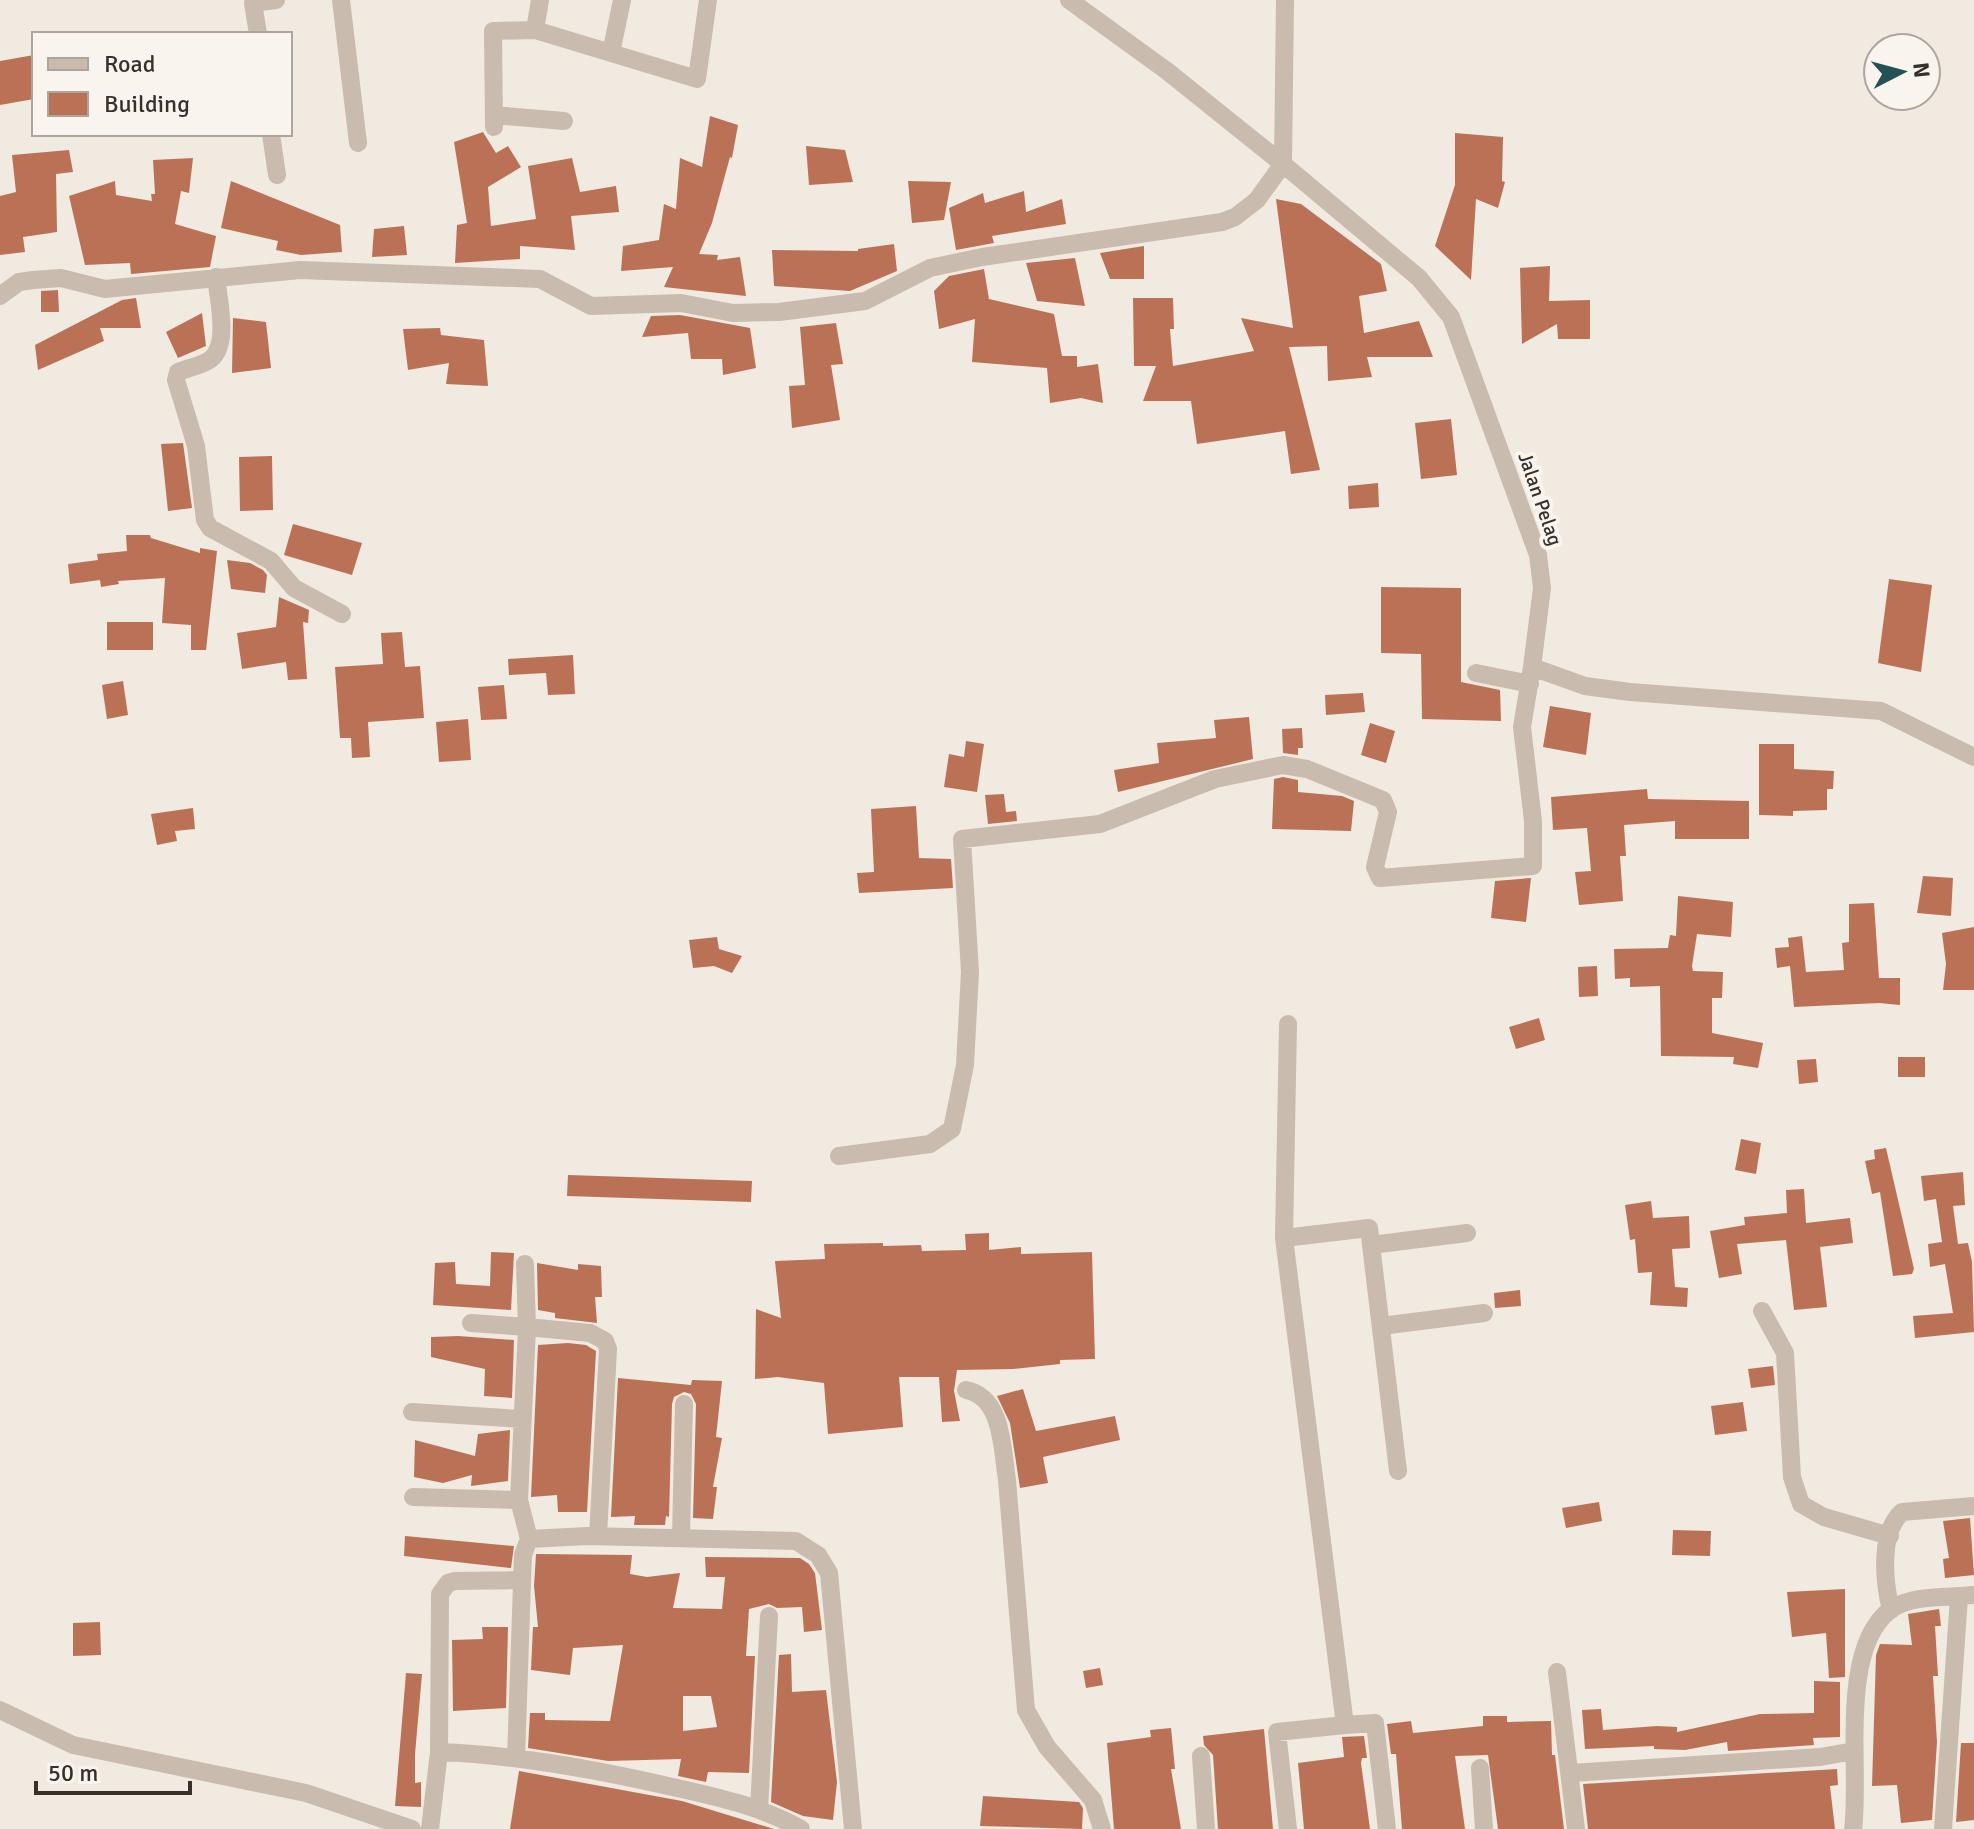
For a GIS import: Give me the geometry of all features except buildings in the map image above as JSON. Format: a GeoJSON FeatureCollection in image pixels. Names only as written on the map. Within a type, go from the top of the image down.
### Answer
{"type":"FeatureCollection","features":[{"type":"Feature","properties":{"kind":"street"},"geometry":{"type":"LineString","coordinates":[[258,32],[253,3],[276,0]]}},
{"type":"Feature","properties":{"kind":"street"},"geometry":{"type":"LineString","coordinates":[[341,0],[358,143]]}},
{"type":"Feature","properties":{"kind":"street"},"geometry":{"type":"LineString","coordinates":[[535,30],[540,0]]}},
{"type":"Feature","properties":{"kind":"street"},"geometry":{"type":"LineString","coordinates":[[611,53],[622,0]]}},
{"type":"Feature","properties":{"kind":"street"},"geometry":{"type":"LineString","coordinates":[[564,121],[494,121],[493,31],[535,30],[697,79],[708,0]]}},
{"type":"Feature","properties":{"kind":"street","name":"Jalan Pelag"},"geometry":{"type":"LineString","coordinates":[[839,1156],[930,1144],[952,1129],[965,1065],[970,972],[962,839],[1100,824],[1215,779],[1283,765],[1307,769],[1383,800],[1388,812],[1375,872],[1380,878],[1533,866],[1533,821],[1522,727],[1542,588],[1538,555],[1451,317],[1419,278],[1283,164],[1167,71],[1069,0]]}},
{"type":"Feature","properties":{"kind":"street"},"geometry":{"type":"LineString","coordinates":[[0,296],[19,282],[33,280],[68,279],[105,289],[300,270],[374,270],[526,277],[552,281],[584,303],[602,307],[681,303],[733,313],[838,306],[865,301],[930,268],[1130,233],[1222,222],[1235,217],[1257,200],[1283,164],[1285,0]]}},
{"type":"Feature","properties":{"kind":"street"},"geometry":{"type":"LineString","coordinates":[[271,136],[277,175]]}},
{"type":"Feature","properties":{"kind":"street"},"geometry":{"type":"LineString","coordinates":[[216,277],[221,330],[218,349],[208,362],[178,372],[176,380],[198,457],[205,520],[214,531],[271,561],[294,588],[342,614]]}},
{"type":"Feature","properties":{"kind":"street"},"geometry":{"type":"LineString","coordinates":[[1476,673],[1531,675],[1630,692],[1881,711],[1974,757]]}},
{"type":"Feature","properties":{"kind":"street"},"geometry":{"type":"LineString","coordinates":[[1288,1024],[1284,1238],[1345,1725]]}},
{"type":"Feature","properties":{"kind":"street"},"geometry":{"type":"LineString","coordinates":[[1284,1238],[1369,1228],[1398,1471]]}},
{"type":"Feature","properties":{"kind":"street"},"geometry":{"type":"LineString","coordinates":[[1371,1245],[1467,1233]]}},
{"type":"Feature","properties":{"kind":"street"},"geometry":{"type":"LineString","coordinates":[[516,1758],[523,1555],[529,1539],[519,1500],[527,1327],[525,1264]]}},
{"type":"Feature","properties":{"kind":"street"},"geometry":{"type":"LineString","coordinates":[[1762,1311],[1785,1353],[1792,1477],[1801,1504],[1824,1517],[1890,1536]]}},
{"type":"Feature","properties":{"kind":"street"},"geometry":{"type":"LineString","coordinates":[[1381,1326],[1484,1313]]}},
{"type":"Feature","properties":{"kind":"street"},"geometry":{"type":"LineString","coordinates":[[471,1323],[590,1333],[605,1341],[607,1384],[600,1458],[603,1488],[598,1536]]}},
{"type":"Feature","properties":{"kind":"street"},"geometry":{"type":"LineString","coordinates":[[966,1390],[987,1399],[994,1410],[1001,1442],[1007,1480],[1026,1710],[1047,1747],[1093,1800],[1102,1829]]}},
{"type":"Feature","properties":{"kind":"street"},"geometry":{"type":"LineString","coordinates":[[681,1537],[684,1404]]}},
{"type":"Feature","properties":{"kind":"street"},"geometry":{"type":"LineString","coordinates":[[412,1412],[521,1419]]}},
{"type":"Feature","properties":{"kind":"street"},"geometry":{"type":"LineString","coordinates":[[413,1497],[519,1500]]}},
{"type":"Feature","properties":{"kind":"street"},"geometry":{"type":"LineString","coordinates":[[1891,1610],[1885,1586],[1892,1523],[1902,1512],[1974,1506]]}},
{"type":"Feature","properties":{"kind":"street"},"geometry":{"type":"LineString","coordinates":[[529,1539],[598,1536],[796,1541],[818,1555],[829,1573],[853,1829]]}},
{"type":"Feature","properties":{"kind":"street"},"geometry":{"type":"LineString","coordinates":[[430,1829],[439,1752],[443,1589],[455,1581],[522,1580]]}},
{"type":"Feature","properties":{"kind":"street"},"geometry":{"type":"LineString","coordinates":[[1853,1829],[1854,1751],[1862,1654],[1870,1633],[1891,1610],[1924,1598],[1967,1596],[1943,1829]]}},
{"type":"Feature","properties":{"kind":"street"},"geometry":{"type":"LineString","coordinates":[[759,1810],[769,1616]]}},
{"type":"Feature","properties":{"kind":"street"},"geometry":{"type":"LineString","coordinates":[[1557,1672],[1576,1829]]}},
{"type":"Feature","properties":{"kind":"street"},"geometry":{"type":"LineString","coordinates":[[0,1710],[73,1745],[306,1793],[380,1824],[412,1829]]}},
{"type":"Feature","properties":{"kind":"street"},"geometry":{"type":"LineString","coordinates":[[1288,1829],[1277,1732],[1375,1723],[1387,1829]]}},
{"type":"Feature","properties":{"kind":"street"},"geometry":{"type":"LineString","coordinates":[[1571,1773],[1820,1757],[1854,1751]]}},
{"type":"Feature","properties":{"kind":"street"},"geometry":{"type":"LineString","coordinates":[[439,1752],[516,1758],[626,1776],[759,1810],[801,1829]]}},
{"type":"Feature","properties":{"kind":"street"},"geometry":{"type":"LineString","coordinates":[[1201,1756],[1206,1829]]}},
{"type":"Feature","properties":{"kind":"street"},"geometry":{"type":"LineString","coordinates":[[1480,1768],[1484,1829]]}}]}
